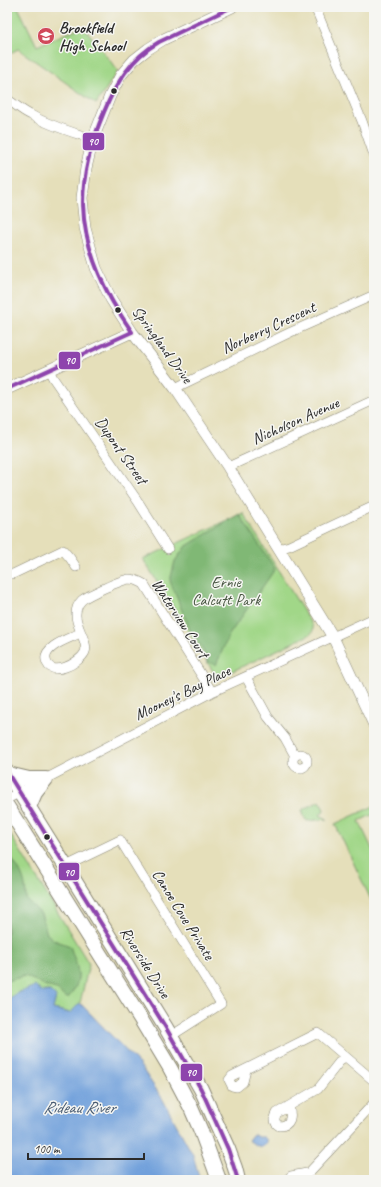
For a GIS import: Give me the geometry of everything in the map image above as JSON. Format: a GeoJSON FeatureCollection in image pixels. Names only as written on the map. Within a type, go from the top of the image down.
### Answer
{"type":"FeatureCollection","features":[{"type":"Feature","properties":{"kind":"main road"},"geometry":{"type":"LineString","coordinates":[[8,773],[29,779],[46,779]]}},
{"type":"Feature","properties":{"kind":"main road","name":"Riverside Drive"},"geometry":{"type":"LineString","coordinates":[[8,773],[171,1036],[209,1105],[238,1176]]}},
{"type":"Feature","properties":{"kind":"main road"},"geometry":{"type":"LineString","coordinates":[[29,807],[35,793],[46,779]]}},
{"type":"Feature","properties":{"kind":"main road"},"geometry":{"type":"LineString","coordinates":[[7,806],[170,1068],[201,1131],[219,1180]]}},
{"type":"Feature","properties":{"kind":"street","name":"Springland Drive"},"geometry":{"type":"LineString","coordinates":[[232,7],[164,39],[134,60],[121,75],[110,96],[93,139],[86,168],[82,192],[85,228],[96,268],[111,299],[132,332],[175,388],[228,467],[333,637],[374,725]]}},
{"type":"Feature","properties":{"kind":"street"},"geometry":{"type":"LineString","coordinates":[[315,7],[360,114],[374,156]]}},
{"type":"Feature","properties":{"kind":"street"},"geometry":{"type":"LineString","coordinates":[[7,99],[30,115],[93,139]]}},
{"type":"Feature","properties":{"kind":"street","name":"Norberry Crescent"},"geometry":{"type":"LineString","coordinates":[[175,388],[291,332],[374,296]]}},
{"type":"Feature","properties":{"kind":"street"},"geometry":{"type":"LineString","coordinates":[[7,389],[132,332]]}},
{"type":"Feature","properties":{"kind":"street","name":"Dupont Street"},"geometry":{"type":"LineString","coordinates":[[49,370],[53,378],[140,502],[168,549]]}},
{"type":"Feature","properties":{"kind":"street","name":"Nicholson Avenue"},"geometry":{"type":"LineString","coordinates":[[228,467],[374,400]]}},
{"type":"Feature","properties":{"kind":"street"},"geometry":{"type":"LineString","coordinates":[[278,550],[374,506]]}},
{"type":"Feature","properties":{"kind":"street"},"geometry":{"type":"LineString","coordinates":[[7,574],[13,574],[63,550],[76,567]]}},
{"type":"Feature","properties":{"kind":"street","name":"Waterview Court"},"geometry":{"type":"LineString","coordinates":[[80,633],[48,650],[46,658],[47,663],[51,667],[63,669],[80,658],[86,648],[76,620],[77,607],[82,600],[119,582],[129,579],[137,580],[144,584],[212,692]]}},
{"type":"Feature","properties":{"kind":"street","name":"Mooney's Bay Place"},"geometry":{"type":"LineString","coordinates":[[7,799],[212,692],[374,618]]}},
{"type":"Feature","properties":{"kind":"street"},"geometry":{"type":"LineString","coordinates":[[246,677],[268,716],[295,756]]}},
{"type":"Feature","properties":{"kind":"street","name":"Canoe Cove Private"},"geometry":{"type":"LineString","coordinates":[[66,866],[120,840],[222,1004],[171,1036]]}},
{"type":"Feature","properties":{"kind":"street"},"geometry":{"type":"LineString","coordinates":[[246,1070],[318,1033],[374,1081]]}},
{"type":"Feature","properties":{"kind":"street"},"geometry":{"type":"LineString","coordinates":[[289,1107],[318,1088],[344,1056]]}},
{"type":"Feature","properties":{"kind":"street"},"geometry":{"type":"LineString","coordinates":[[288,1180],[291,1176],[305,1177],[374,1103]]}},
{"type":"Feature","properties":{"kind":"green space"},"geometry":{"type":"Polygon","coordinates":[[[7,7],[18,7],[37,46],[83,26],[118,71],[96,104],[18,49],[7,55],[7,7]]]}},
{"type":"Feature","properties":{"kind":"green space","name":"Ernie Calcutt Park"},"geometry":{"type":"Polygon","coordinates":[[[243,513],[312,625],[313,629],[309,635],[222,676],[214,673],[143,559],[243,513]]]}},
{"type":"Feature","properties":{"kind":"green space"},"geometry":{"type":"Polygon","coordinates":[[[239,514],[275,569],[229,635],[216,665],[208,662],[202,648],[190,630],[170,581],[175,561],[185,547],[239,514]]]}},
{"type":"Feature","properties":{"kind":"green space"},"geometry":{"type":"Polygon","coordinates":[[[320,801],[324,810],[320,815],[327,819],[307,821],[302,810],[320,801]]]}},
{"type":"Feature","properties":{"kind":"green space"},"geometry":{"type":"Polygon","coordinates":[[[374,806],[374,814],[359,821],[374,853],[374,875],[372,876],[374,881],[374,901],[372,902],[335,824],[374,806]]]}},
{"type":"Feature","properties":{"kind":"green space"},"geometry":{"type":"Polygon","coordinates":[[[7,829],[89,964],[80,1003],[70,1013],[53,1009],[50,991],[20,992],[10,998],[7,997],[7,829]]]}},
{"type":"Feature","properties":{"kind":"green space"},"geometry":{"type":"Polygon","coordinates":[[[7,852],[21,874],[25,884],[26,899],[41,914],[47,934],[54,940],[70,946],[77,967],[78,979],[68,998],[64,997],[57,989],[46,986],[25,976],[7,981],[7,852]]]}},
{"type":"Feature","properties":{"kind":"water","name":"Rideau River"},"geometry":{"type":"Polygon","coordinates":[[[35,986],[42,992],[50,991],[56,997],[53,1009],[70,1013],[80,1003],[139,1064],[162,1098],[193,1155],[200,1180],[7,1180],[7,997],[10,998],[35,986]]]}},
{"type":"Feature","properties":{"kind":"water"},"geometry":{"type":"Polygon","coordinates":[[[253,1134],[258,1137],[264,1137],[267,1142],[265,1145],[255,1145],[248,1140],[253,1134]]]}},
{"type":"Feature","properties":{"kind":"transit line","name":"90"},"geometry":{"type":"LineString","coordinates":[[132,332],[113,303],[99,275],[85,229],[83,206],[84,184],[94,137],[119,81],[140,56],[159,42],[232,7]]}},
{"type":"Feature","properties":{"kind":"transit line","name":"90"},"geometry":{"type":"LineString","coordinates":[[7,389],[132,332]]}},
{"type":"Feature","properties":{"kind":"transit line","name":"90"},"geometry":{"type":"LineString","coordinates":[[7,772],[166,1028],[201,1089],[228,1149],[238,1180]]}},
{"type":"Feature","properties":{"kind":"place","name":"Brookfield High School"},"geometry":{"type":"Point","coordinates":[46,36]}}]}
